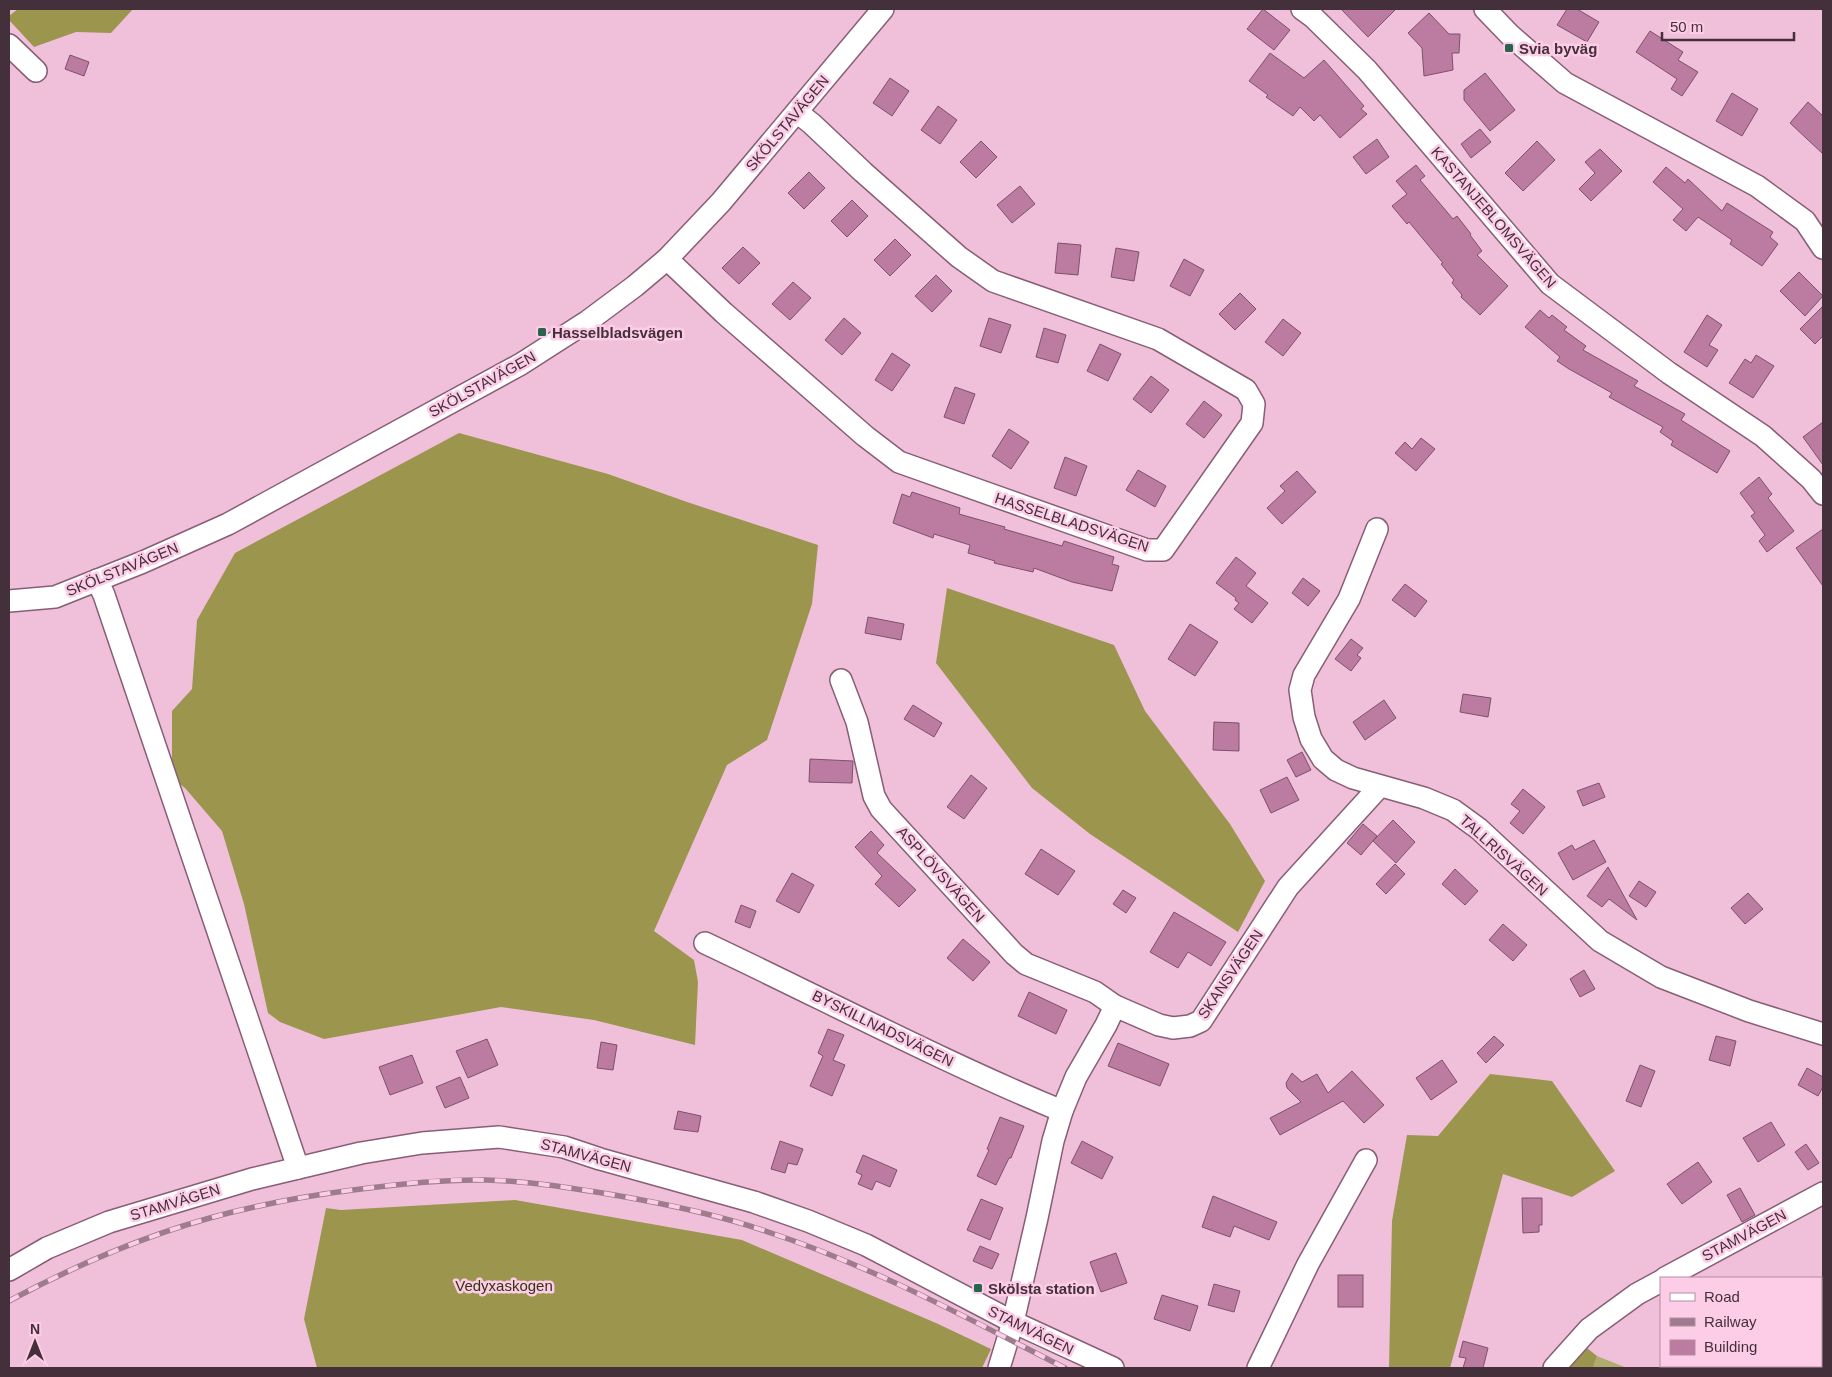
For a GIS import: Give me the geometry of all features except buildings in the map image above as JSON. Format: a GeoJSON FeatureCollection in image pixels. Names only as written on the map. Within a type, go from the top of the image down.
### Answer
{"type":"FeatureCollection","features":[{"type":"Feature","properties":{"kind":"street","name":"SKÖLSTAVÄGEN"},"geometry":{"type":"LineString","coordinates":[[9,601],[55,597],[143,562],[228,524],[522,364],[588,321],[667,259],[721,202],[883,9]]}},
{"type":"Feature","properties":{"kind":"street","name":"KASTANJEBLOMSVÄGEN"},"geometry":{"type":"LineString","coordinates":[[1302,9],[1313,17],[1368,70],[1550,284],[1669,373],[1763,436],[1811,479],[1823,494]]}},
{"type":"Feature","properties":{"kind":"street"},"geometry":{"type":"LineString","coordinates":[[1485,9],[1510,35],[1565,83],[1757,186],[1805,221],[1823,248]]}},
{"type":"Feature","properties":{"kind":"street"},"geometry":{"type":"LineString","coordinates":[[9,45],[36,71]]}},
{"type":"Feature","properties":{"kind":"street","name":"HASSELBLADSVÄGEN"},"geometry":{"type":"LineString","coordinates":[[667,259],[724,313],[865,436],[899,462],[1146,550],[1163,550],[1252,423],[1254,404],[1246,390],[1158,338],[993,281],[959,257],[797,112]]}},
{"type":"Feature","properties":{"kind":"street","name":"TALLRISVÄGEN"},"geometry":{"type":"LineString","coordinates":[[1377,528],[1349,599],[1304,675],[1300,690],[1304,717],[1311,739],[1323,758],[1336,770],[1353,778],[1424,798],[1454,810],[1479,829],[1600,941],[1661,977],[1749,1011],[1823,1034]]}},
{"type":"Feature","properties":{"kind":"street"},"geometry":{"type":"LineString","coordinates":[[97,580],[104,595],[298,1168]]}},
{"type":"Feature","properties":{"kind":"street","name":"ASPLÖVSVÄGEN"},"geometry":{"type":"LineString","coordinates":[[841,680],[856,722],[874,796],[881,809],[1014,954],[1026,964],[1095,992],[1115,1006]]}},
{"type":"Feature","properties":{"kind":"street","name":"SKANSVÄGEN"},"geometry":{"type":"LineString","coordinates":[[1115,1006],[1159,1025],[1173,1028],[1190,1026],[1201,1021],[1288,887],[1380,786]]}},
{"type":"Feature","properties":{"kind":"street","name":"BYSKILLNADSVÄGEN"},"geometry":{"type":"LineString","coordinates":[[705,943],[896,1035],[1062,1111]]}},
{"type":"Feature","properties":{"kind":"street"},"geometry":{"type":"LineString","coordinates":[[999,1368],[1013,1322],[1053,1141],[1062,1111],[1076,1077],[1115,1006]]}},
{"type":"Feature","properties":{"kind":"street","name":"STAMVÄGEN"},"geometry":{"type":"LineString","coordinates":[[9,1270],[47,1248],[110,1222],[252,1179],[360,1153],[422,1143],[499,1137],[564,1147],[600,1159],[754,1202],[808,1221],[866,1245],[1013,1322],[1113,1368]]}},
{"type":"Feature","properties":{"kind":"street"},"geometry":{"type":"LineString","coordinates":[[1258,1368],[1308,1264],[1366,1160]]}},
{"type":"Feature","properties":{"kind":"street","name":"STAMVÄGEN"},"geometry":{"type":"LineString","coordinates":[[1667,1277],[1823,1192]]}},
{"type":"Feature","properties":{"kind":"street"},"geometry":{"type":"LineString","coordinates":[[1554,1368],[1589,1329],[1637,1294],[1660,1282]]}},
{"type":"Feature","properties":{"kind":"shaded area"},"geometry":{"type":"Polygon","coordinates":[[[1597,1356],[1627,1368],[1593,1368],[1597,1356]]]}},
{"type":"Feature","properties":{"kind":"green space"},"geometry":{"type":"Polygon","coordinates":[[[18,9],[133,9],[111,33],[76,32],[34,47],[9,20],[9,16],[18,9]]]}},
{"type":"Feature","properties":{"kind":"green space"},"geometry":{"type":"Polygon","coordinates":[[[459,433],[608,474],[818,545],[812,604],[767,740],[727,765],[654,931],[694,960],[698,982],[695,1045],[594,1020],[501,1007],[324,1039],[280,1022],[268,1013],[244,904],[222,831],[185,788],[172,778],[172,711],[192,689],[197,620],[235,553],[459,433]]]}},
{"type":"Feature","properties":{"kind":"green space"},"geometry":{"type":"Polygon","coordinates":[[[947,588],[1114,645],[1145,711],[1230,824],[1265,881],[1238,932],[1090,834],[1032,788],[936,663],[947,588]]]}},
{"type":"Feature","properties":{"kind":"green space"},"geometry":{"type":"Polygon","coordinates":[[[1490,1074],[1552,1081],[1615,1171],[1572,1197],[1503,1174],[1450,1368],[1389,1368],[1392,1221],[1407,1135],[1438,1136],[1490,1074]]]}},
{"type":"Feature","properties":{"kind":"green space","name":"Vedyxaskogen"},"geometry":{"type":"Polygon","coordinates":[[[515,1200],[742,1240],[936,1323],[991,1349],[982,1368],[317,1368],[304,1319],[326,1208],[341,1210],[515,1200]]]}},
{"type":"Feature","properties":{"kind":"green space"},"geometry":{"type":"Polygon","coordinates":[[[1822,1308],[1823,1368],[1749,1368],[1822,1367],[1822,1308]]]}},
{"type":"Feature","properties":{"kind":"green space"},"geometry":{"type":"Polygon","coordinates":[[[1587,1348],[1597,1356],[1593,1368],[1570,1368],[1587,1348]]]}},
{"type":"Feature","properties":{"kind":"railway"},"geometry":{"type":"LineString","coordinates":[[9,1301],[99,1257],[162,1233],[271,1203],[419,1182],[452,1180],[518,1182],[634,1198],[752,1227],[809,1247],[884,1278],[1065,1368]]}},
{"type":"Feature","properties":{"kind":"place","name":"Svia byväg"},"geometry":{"type":"Point","coordinates":[1509,48]}},
{"type":"Feature","properties":{"kind":"place","name":"Hasselbladsvägen"},"geometry":{"type":"Point","coordinates":[542,332]}},
{"type":"Feature","properties":{"kind":"place","name":"Skölsta station"},"geometry":{"type":"Point","coordinates":[978,1288]}}]}
